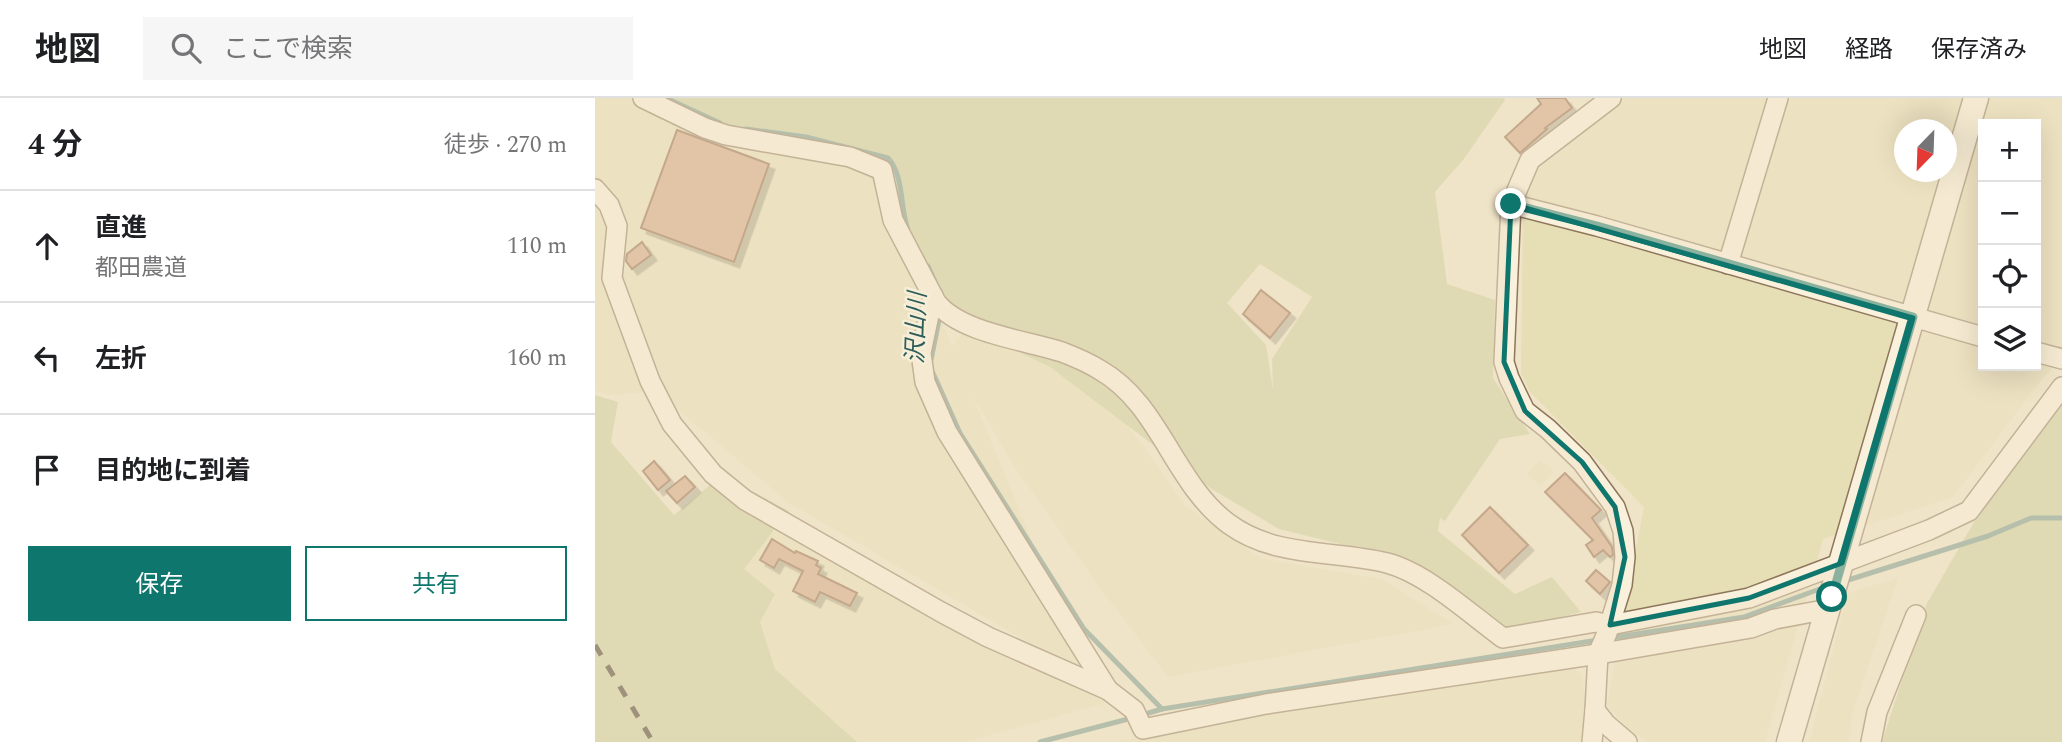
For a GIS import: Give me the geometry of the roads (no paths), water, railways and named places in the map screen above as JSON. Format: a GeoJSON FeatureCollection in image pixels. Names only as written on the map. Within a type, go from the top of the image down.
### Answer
{"type":"FeatureCollection","features":[{"type":"Feature","properties":{"kind":"street"},"geometry":{"type":"LineString","coordinates":[[643,98],[716,132],[850,157],[882,170],[893,220],[938,304],[991,333],[1062,352],[1115,379],[1135,399],[1196,491],[1230,525],[1279,547],[1388,563],[1416,574],[1503,638],[1596,622],[1604,640]]}},
{"type":"Feature","properties":{"kind":"street"},"geometry":{"type":"LineString","coordinates":[[1592,742],[1604,640],[1622,585],[1625,557],[1623,531],[1615,507],[1582,462],[1525,411],[1504,362],[1511,204],[1530,160],[1611,98]]}},
{"type":"Feature","properties":{"kind":"street"},"geometry":{"type":"LineString","coordinates":[[1728,264],[1778,98]]}},
{"type":"Feature","properties":{"kind":"street"},"geometry":{"type":"LineString","coordinates":[[1789,742],[1976,98]]}},
{"type":"Feature","properties":{"kind":"street"},"geometry":{"type":"LineString","coordinates":[[595,189],[609,205],[617,226],[612,278],[650,381],[672,424],[713,474],[745,500],[941,612],[988,637],[1108,690],[1134,710],[1143,729],[1604,640],[1749,598],[1841,566],[1969,511],[2062,387]]}},
{"type":"Feature","properties":{"kind":"street"},"geometry":{"type":"LineString","coordinates":[[1511,204],[1978,336]]}},
{"type":"Feature","properties":{"kind":"street"},"geometry":{"type":"LineString","coordinates":[[938,304],[921,353],[925,382],[947,432],[1108,690]]}},
{"type":"Feature","properties":{"kind":"street"},"geometry":{"type":"LineString","coordinates":[[2041,353],[2062,359]]}},
{"type":"Feature","properties":{"kind":"street"},"geometry":{"type":"LineString","coordinates":[[1604,640],[1751,628],[1830,603]]}},
{"type":"Feature","properties":{"kind":"street"},"geometry":{"type":"LineString","coordinates":[[1871,742],[1877,712],[1916,615]]}},
{"type":"Feature","properties":{"kind":"street"},"geometry":{"type":"LineString","coordinates":[[1595,710],[1606,724],[1627,742]]}},
{"type":"Feature","properties":{"kind":"waterway","name":"沢山川"},"geometry":{"type":"LineString","coordinates":[[666,98],[720,123]]}},
{"type":"Feature","properties":{"kind":"waterway","name":"沢山川"},"geometry":{"type":"LineString","coordinates":[[746,129],[806,137],[888,158],[897,173],[908,230]]}},
{"type":"Feature","properties":{"kind":"waterway","name":"沢山川"},"geometry":{"type":"LineString","coordinates":[[928,266],[941,295]]}},
{"type":"Feature","properties":{"kind":"waterway","name":"沢山川"},"geometry":{"type":"LineString","coordinates":[[931,360],[940,315]]}},
{"type":"Feature","properties":{"kind":"waterway","name":"沢山川"},"geometry":{"type":"LineString","coordinates":[[933,373],[960,433],[1084,629],[1162,709]]}},
{"type":"Feature","properties":{"kind":"waterway"},"geometry":{"type":"LineString","coordinates":[[1845,581],[1988,536],[2031,518],[2062,518]]}},
{"type":"Feature","properties":{"kind":"waterway"},"geometry":{"type":"LineString","coordinates":[[1611,638],[1744,617],[1825,587]]}},
{"type":"Feature","properties":{"kind":"waterway"},"geometry":{"type":"LineString","coordinates":[[1142,715],[1162,709],[1598,640]]}},
{"type":"Feature","properties":{"kind":"waterway"},"geometry":{"type":"LineString","coordinates":[[1040,742],[1132,718]]}},
{"type":"Feature","properties":{"kind":"railway"},"geometry":{"type":"LineString","coordinates":[[595,645],[653,742]]}}]}
